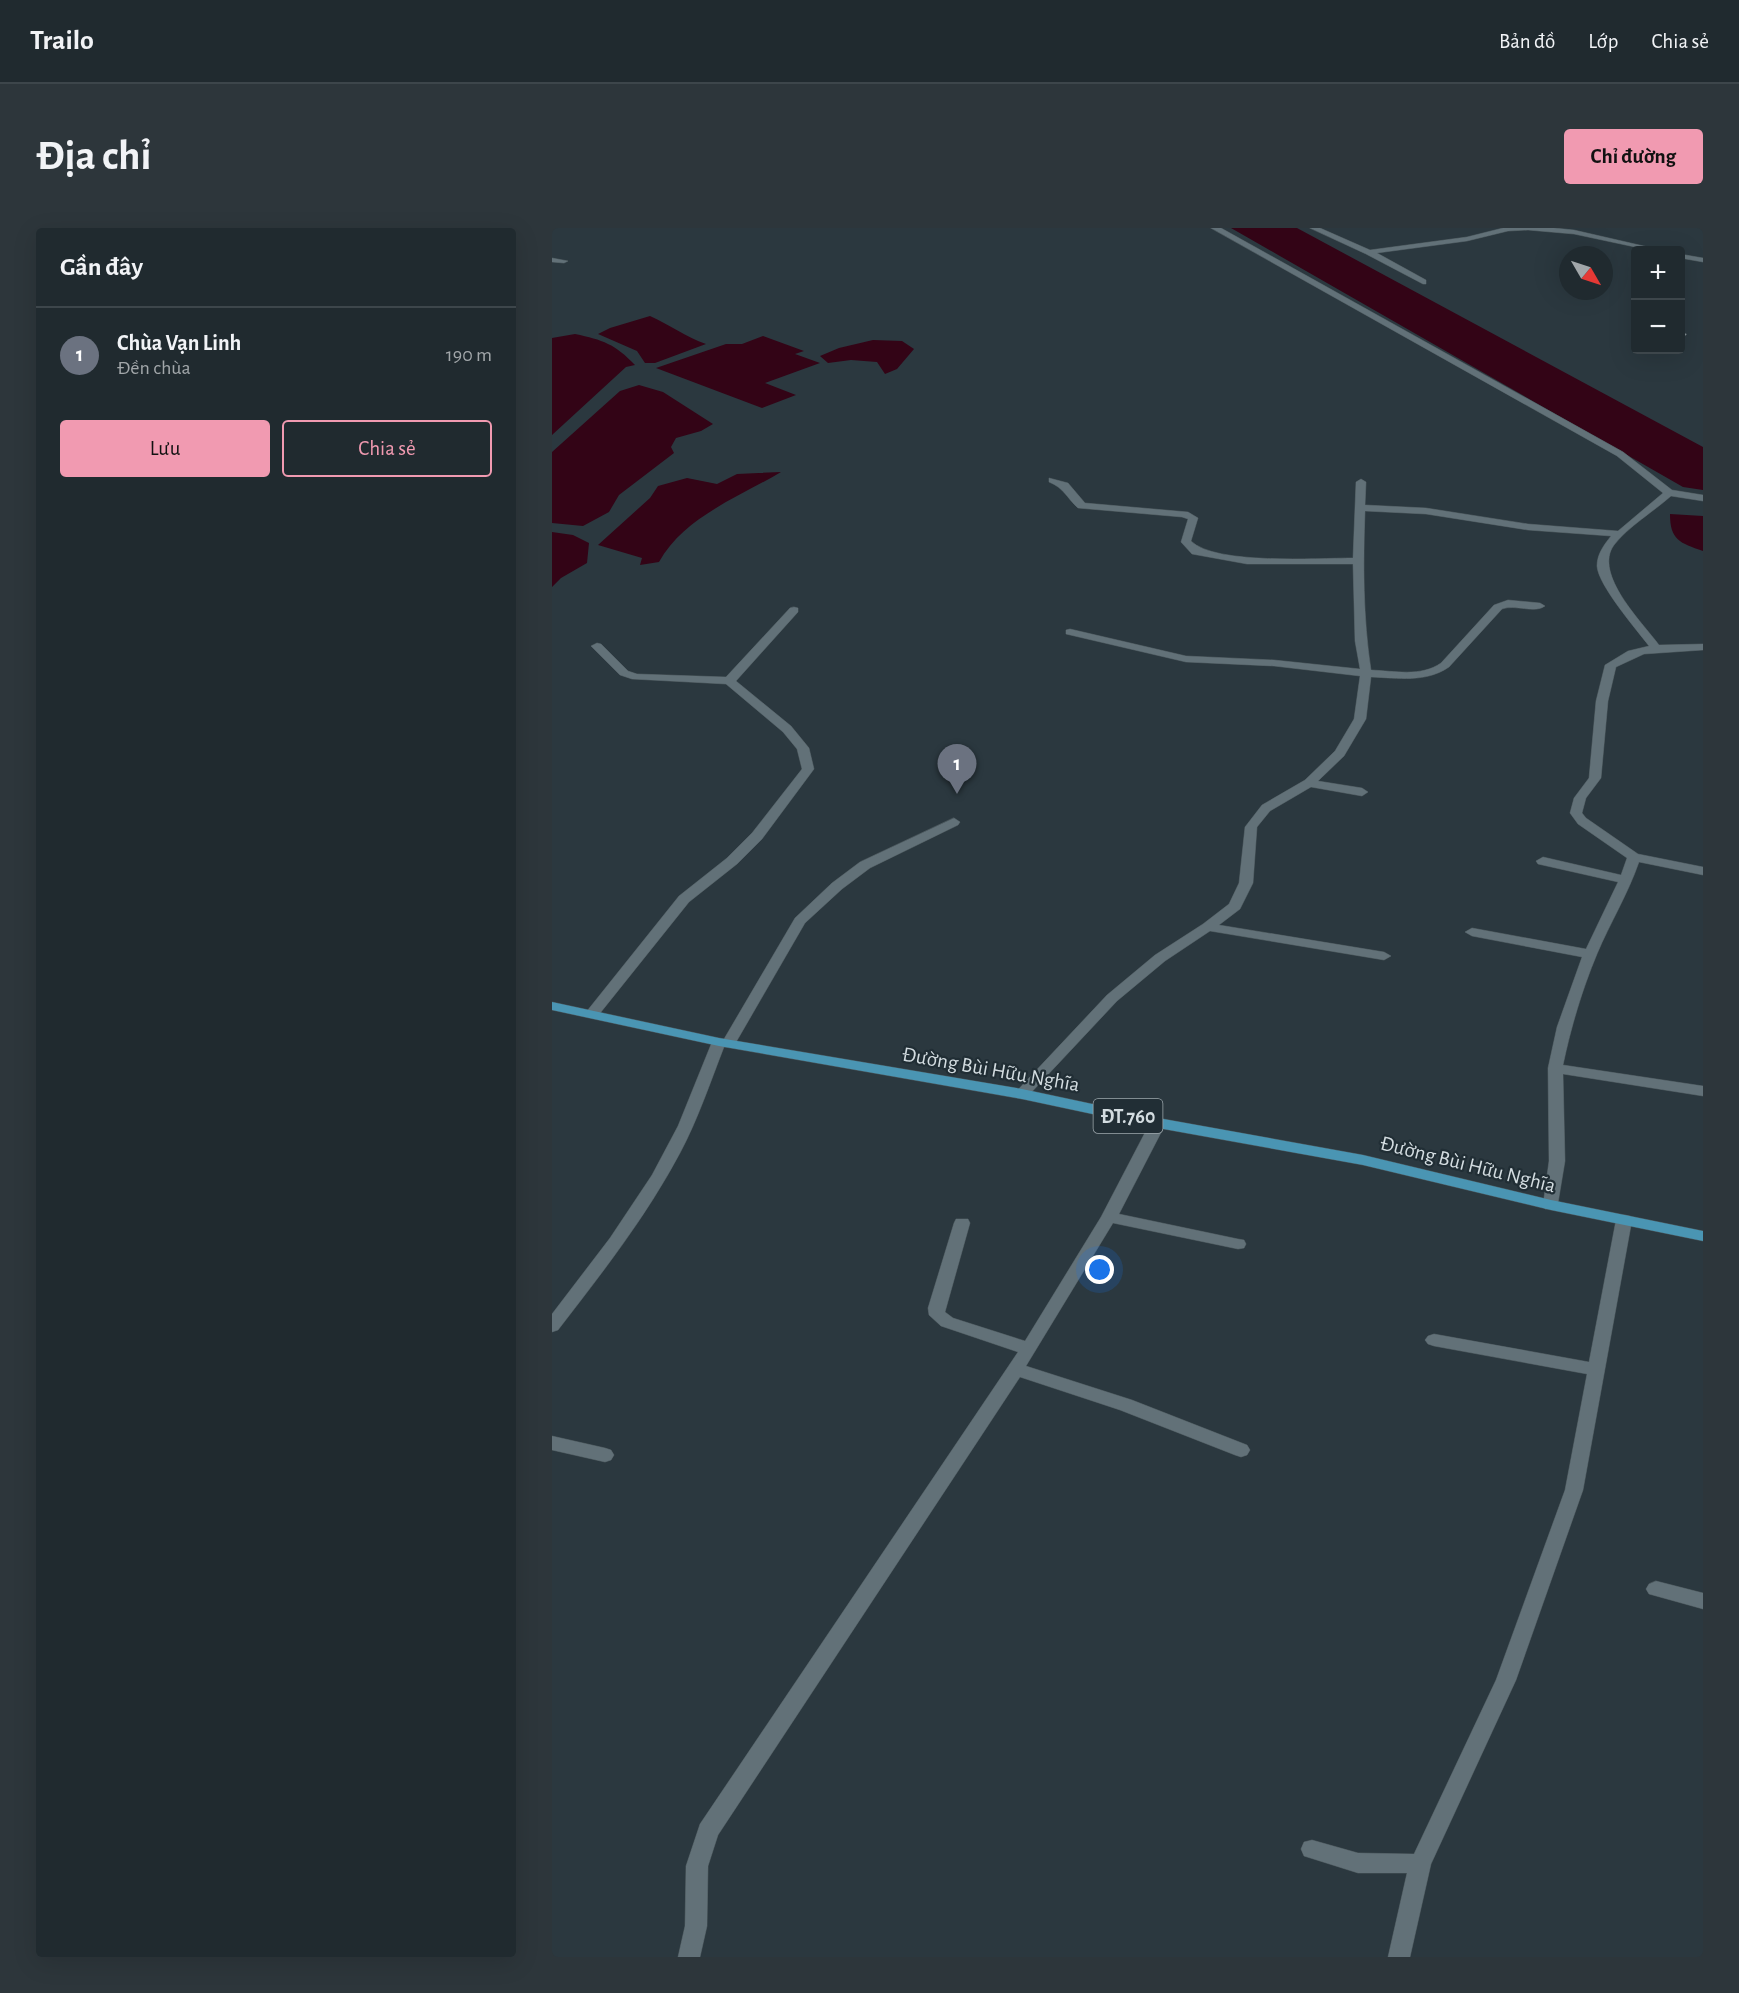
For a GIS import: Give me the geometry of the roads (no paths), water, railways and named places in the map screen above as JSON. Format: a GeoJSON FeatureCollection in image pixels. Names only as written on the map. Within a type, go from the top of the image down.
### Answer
{"type":"FeatureCollection","features":[{"type":"Feature","properties":{"kind":"main road","name":"Đường Bùi Hữu Nghĩa"},"geometry":{"type":"LineString","coordinates":[[552,1006],[724,1043],[1022,1094],[1363,1160],[1551,1205],[1703,1236]]}},
{"type":"Feature","properties":{"kind":"street"},"geometry":{"type":"LineString","coordinates":[[1215,228],[1620,454],[1669,493],[1703,498]]}},
{"type":"Feature","properties":{"kind":"street"},"geometry":{"type":"LineString","coordinates":[[1314,228],[1370,252],[1423,282]]}},
{"type":"Feature","properties":{"kind":"street"},"geometry":{"type":"LineString","coordinates":[[1370,252],[1467,239],[1508,229],[1574,232],[1607,228]]}},
{"type":"Feature","properties":{"kind":"street"},"geometry":{"type":"LineString","coordinates":[[1574,232],[1639,246]]}},
{"type":"Feature","properties":{"kind":"street"},"geometry":{"type":"LineString","coordinates":[[1685,257],[1703,260]]}},
{"type":"Feature","properties":{"kind":"street"},"geometry":{"type":"LineString","coordinates":[[552,261],[564,261]]}},
{"type":"Feature","properties":{"kind":"street"},"geometry":{"type":"LineString","coordinates":[[1052,480],[1065,484],[1073,498],[1082,506],[1184,514],[1193,518],[1186,542],[1196,552],[1247,561],[1358,561]]}},
{"type":"Feature","properties":{"kind":"street"},"geometry":{"type":"LineString","coordinates":[[1022,1094],[1112,998],[1160,958],[1208,927],[1235,906],[1246,883],[1251,827],[1266,808],[1310,783],[1340,753],[1360,719],[1366,673],[1361,641],[1358,561],[1361,482]]}},
{"type":"Feature","properties":{"kind":"street"},"geometry":{"type":"LineString","coordinates":[[1656,648],[1606,580],[1602,561],[1609,543],[1669,493]]}},
{"type":"Feature","properties":{"kind":"street"},"geometry":{"type":"LineString","coordinates":[[1361,508],[1426,511],[1516,526],[1620,534]]}},
{"type":"Feature","properties":{"kind":"street"},"geometry":{"type":"LineString","coordinates":[[1070,632],[1186,658],[1274,663],[1366,673],[1421,675],[1435,672],[1445,665],[1498,607],[1508,603],[1540,606]]}},
{"type":"Feature","properties":{"kind":"street"},"geometry":{"type":"LineString","coordinates":[[729,681],[794,610]]}},
{"type":"Feature","properties":{"kind":"street"},"geometry":{"type":"LineString","coordinates":[[592,1014],[684,898],[732,861],[757,836],[808,769],[803,748],[787,729],[729,681],[636,677],[624,674],[597,646]]}},
{"type":"Feature","properties":{"kind":"street"},"geometry":{"type":"LineString","coordinates":[[1703,647],[1637,650],[1611,664],[1602,701],[1595,778],[1580,798],[1576,813],[1582,821],[1634,857],[1703,872]]}},
{"type":"Feature","properties":{"kind":"street"},"geometry":{"type":"LineString","coordinates":[[1310,783],[1362,792]]}},
{"type":"Feature","properties":{"kind":"street"},"geometry":{"type":"LineString","coordinates":[[552,1326],[630,1223],[655,1184],[674,1151],[724,1043],[800,921],[837,886],[865,865],[954,822]]}},
{"type":"Feature","properties":{"kind":"street"},"geometry":{"type":"LineString","coordinates":[[1551,1205],[1557,1149],[1554,1068],[1564,1027],[1590,954],[1626,880],[1634,857]]}},
{"type":"Feature","properties":{"kind":"street"},"geometry":{"type":"LineString","coordinates":[[1543,861],[1626,880]]}},
{"type":"Feature","properties":{"kind":"street"},"geometry":{"type":"LineString","coordinates":[[1208,927],[1384,956]]}},
{"type":"Feature","properties":{"kind":"street"},"geometry":{"type":"LineString","coordinates":[[1472,932],[1590,954]]}},
{"type":"Feature","properties":{"kind":"street"},"geometry":{"type":"LineString","coordinates":[[1554,1068],[1703,1091]]}},
{"type":"Feature","properties":{"kind":"street"},"geometry":{"type":"LineString","coordinates":[[689,1957],[696,1926],[697,1866],[708,1831],[1029,1349],[1109,1216],[1158,1122]]}},
{"type":"Feature","properties":{"kind":"street"},"geometry":{"type":"LineString","coordinates":[[1109,1216],[1238,1245]]}},
{"type":"Feature","properties":{"kind":"street"},"geometry":{"type":"LineString","coordinates":[[1399,1957],[1420,1864],[1506,1680],[1570,1501],[1624,1220]]}},
{"type":"Feature","properties":{"kind":"street"},"geometry":{"type":"LineString","coordinates":[[962,1223],[936,1308],[937,1315],[947,1322],[1029,1349]]}},
{"type":"Feature","properties":{"kind":"street"},"geometry":{"type":"LineString","coordinates":[[1434,1340],[1596,1369]]}},
{"type":"Feature","properties":{"kind":"street"},"geometry":{"type":"LineString","coordinates":[[1015,1369],[1126,1405],[1241,1450]]}},
{"type":"Feature","properties":{"kind":"street"},"geometry":{"type":"LineString","coordinates":[[552,1443],[606,1455]]}},
{"type":"Feature","properties":{"kind":"street"},"geometry":{"type":"LineString","coordinates":[[1656,1588],[1703,1600]]}},
{"type":"Feature","properties":{"kind":"street"},"geometry":{"type":"LineString","coordinates":[[1312,1849],[1359,1863],[1420,1864]]}},
{"type":"Feature","properties":{"kind":"place","name":"Chùa Vạn Linh"},"geometry":{"type":"Point","coordinates":[957,794]}}]}
